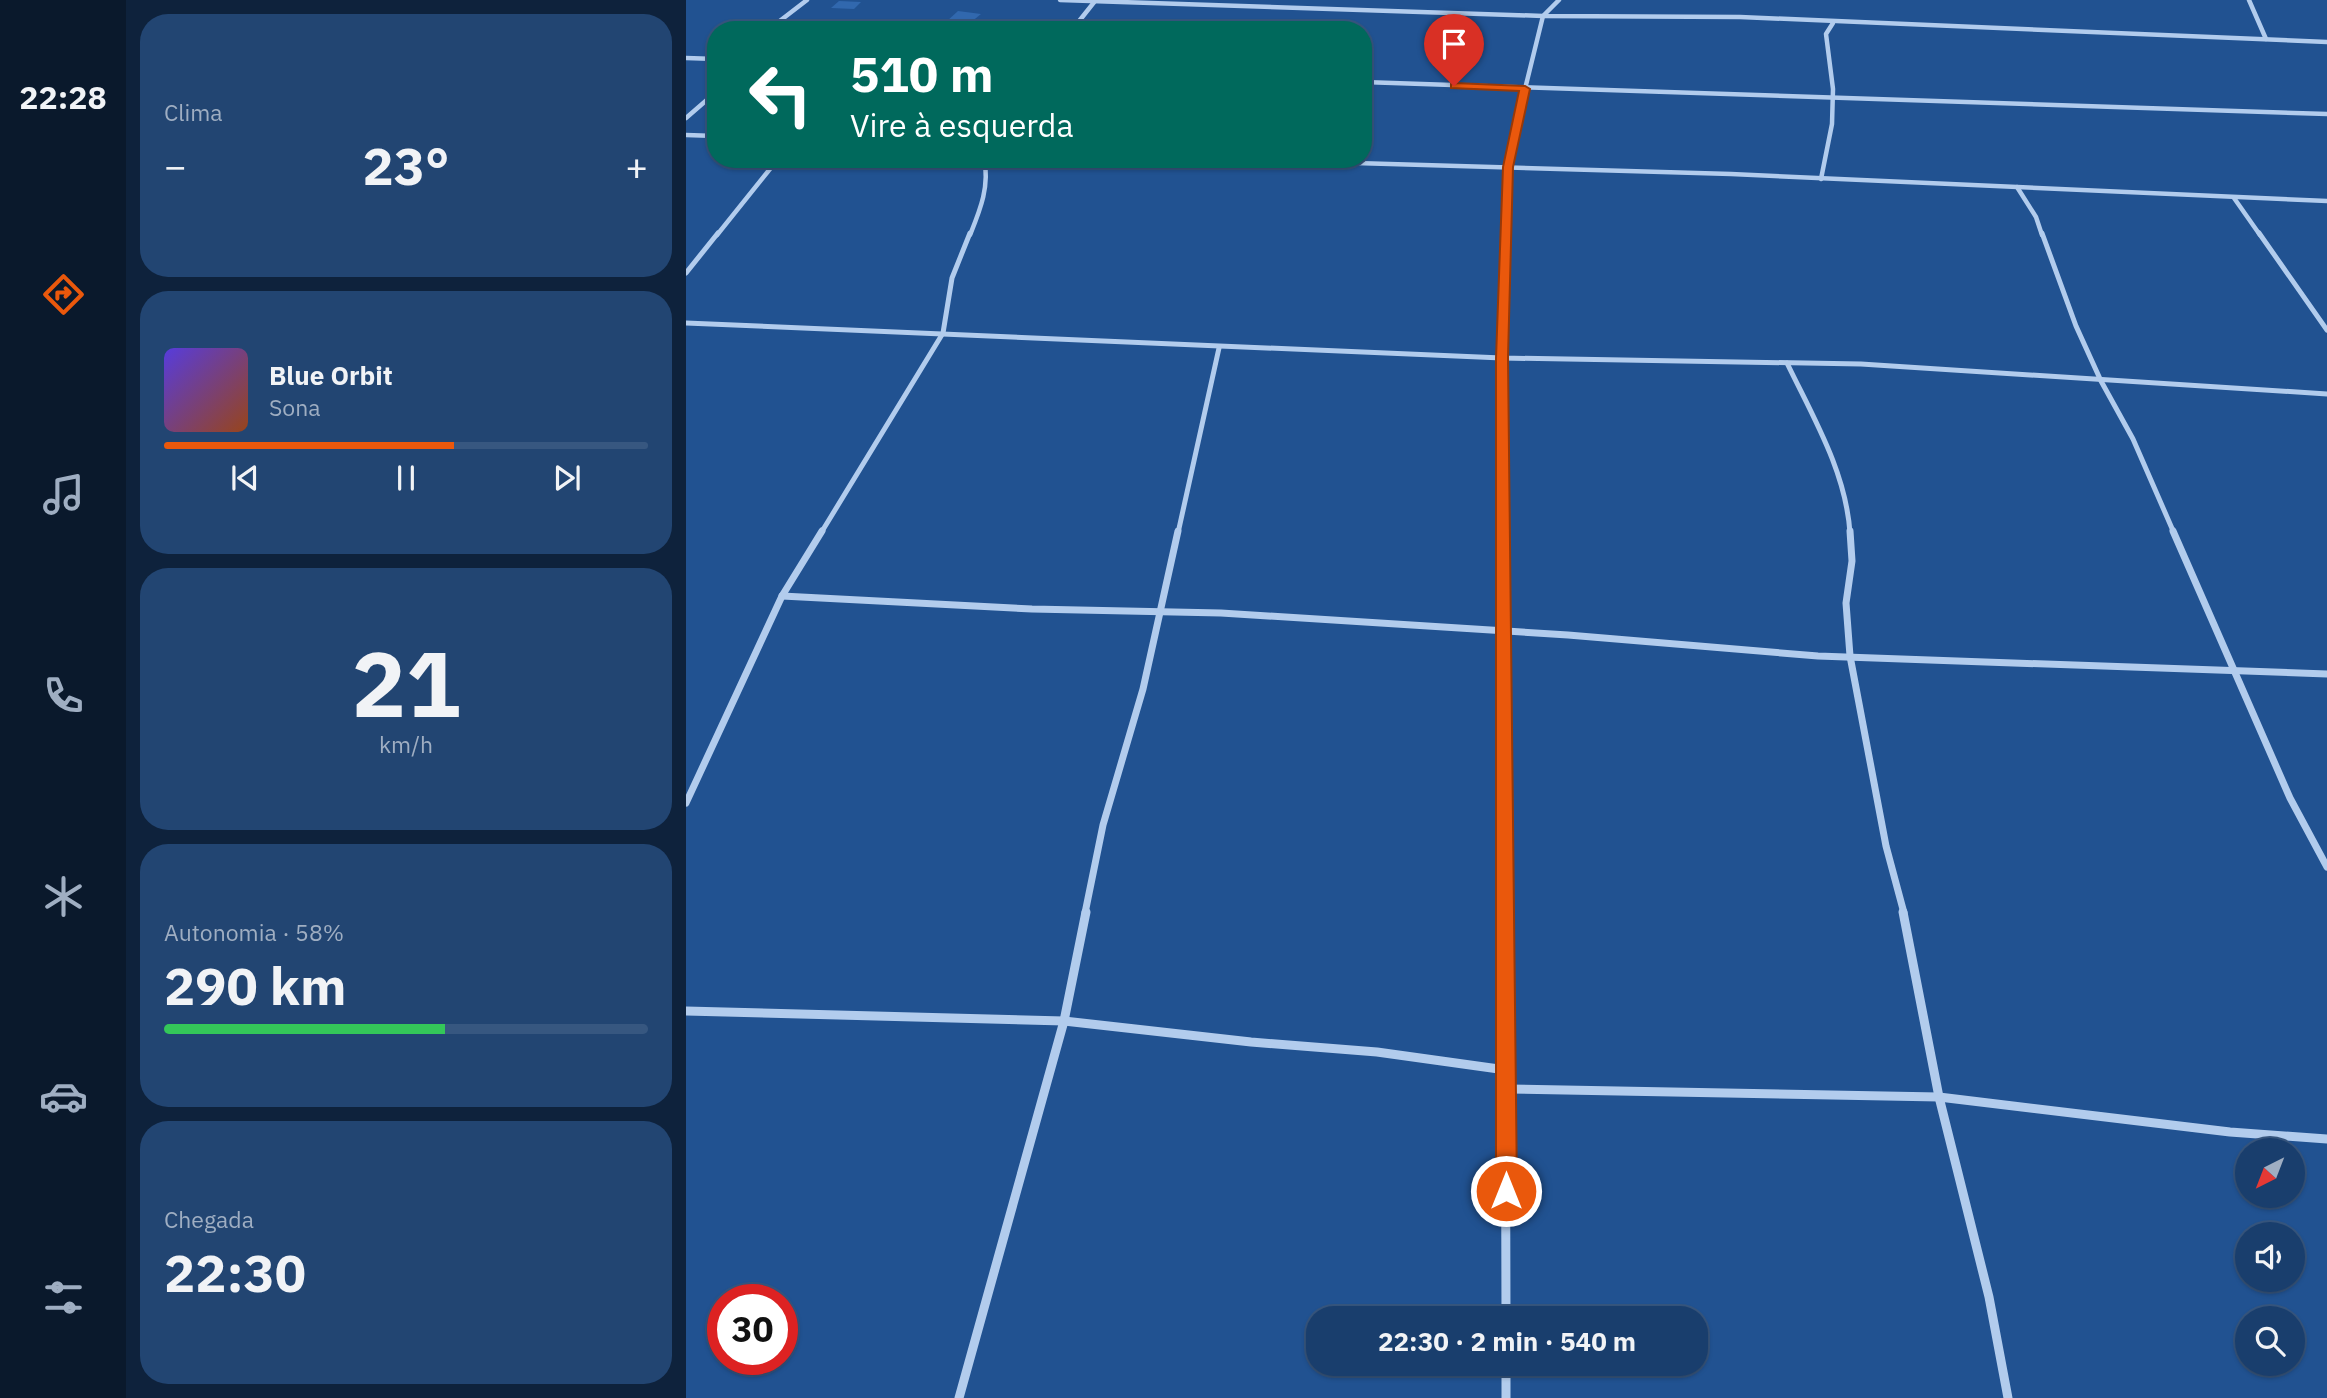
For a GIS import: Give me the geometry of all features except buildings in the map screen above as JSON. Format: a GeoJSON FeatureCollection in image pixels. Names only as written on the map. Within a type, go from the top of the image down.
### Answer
{"type":"FeatureCollection","features":[{"type":"Feature","properties":{"kind":"street"},"geometry":{"type":"LineString","coordinates":[[780,21],[807,0]]}},
{"type":"Feature","properties":{"kind":"street"},"geometry":{"type":"LineString","coordinates":[[1060,0],[1543,16],[1695,16],[2327,42]]}},
{"type":"Feature","properties":{"kind":"street"},"geometry":{"type":"LineString","coordinates":[[1194,5],[1198,0]]}},
{"type":"Feature","properties":{"kind":"street"},"geometry":{"type":"LineString","coordinates":[[1403,11],[1406,0]]}},
{"type":"Feature","properties":{"kind":"street"},"geometry":{"type":"LineString","coordinates":[[1506,1306],[1505,631],[1501,474],[1508,167],[1543,16],[1559,0]]}},
{"type":"Feature","properties":{"kind":"street"},"geometry":{"type":"LineString","coordinates":[[2249,0],[2266,39]]}},
{"type":"Feature","properties":{"kind":"street"},"geometry":{"type":"LineString","coordinates":[[1079,21],[1095,1]]}},
{"type":"Feature","properties":{"kind":"street"},"geometry":{"type":"LineString","coordinates":[[1821,179],[1833,140],[1833,97],[1826,34],[1833,23]]}},
{"type":"Feature","properties":{"kind":"street"},"geometry":{"type":"LineString","coordinates":[[686,58],[707,59]]}},
{"type":"Feature","properties":{"kind":"street"},"geometry":{"type":"LineString","coordinates":[[1372,82],[2327,114]]}},
{"type":"Feature","properties":{"kind":"street"},"geometry":{"type":"LineString","coordinates":[[686,118],[707,100]]}},
{"type":"Feature","properties":{"kind":"street"},"geometry":{"type":"LineString","coordinates":[[686,135],[707,136]]}},
{"type":"Feature","properties":{"kind":"street"},"geometry":{"type":"LineString","coordinates":[[1372,163],[2327,201]]}},
{"type":"Feature","properties":{"kind":"street"},"geometry":{"type":"LineString","coordinates":[[686,273],[771,168]]}},
{"type":"Feature","properties":{"kind":"street"},"geometry":{"type":"LineString","coordinates":[[686,803],[782,596],[943,333],[952,278],[980,209],[988,176],[986,168]]}},
{"type":"Feature","properties":{"kind":"street"},"geometry":{"type":"LineString","coordinates":[[2017,187],[2036,217],[2076,326],[2101,381],[2133,439],[2290,798],[2327,867]]}},
{"type":"Feature","properties":{"kind":"street"},"geometry":{"type":"LineString","coordinates":[[2234,198],[2327,330]]}},
{"type":"Feature","properties":{"kind":"street"},"geometry":{"type":"LineString","coordinates":[[686,323],[1219,348],[1502,358],[1873,365],[2327,394]]}},
{"type":"Feature","properties":{"kind":"street"},"geometry":{"type":"LineString","coordinates":[[959,1398],[1064,1021],[1104,825],[1143,689],[1158,612],[1219,348]]}},
{"type":"Feature","properties":{"kind":"street"},"geometry":{"type":"LineString","coordinates":[[1787,363],[1835,464],[1849,516],[1852,561],[1846,603],[1850,656],[1886,846],[1911,942],[1939,1097],[1989,1297],[2008,1398]]}},
{"type":"Feature","properties":{"kind":"street"},"geometry":{"type":"LineString","coordinates":[[782,596],[1221,613],[1505,631],[1773,654],[2327,674]]}},
{"type":"Feature","properties":{"kind":"street"},"geometry":{"type":"LineString","coordinates":[[686,1011],[1064,1021],[1251,1042],[1377,1052],[1506,1070]]}},
{"type":"Feature","properties":{"kind":"street"},"geometry":{"type":"LineString","coordinates":[[1507,1089],[1939,1097],[2230,1132],[2327,1139]]}},
{"type":"Feature","properties":{"kind":"street"},"geometry":{"type":"LineString","coordinates":[[1506,1376],[1506,1398]]}},
{"type":"Feature","properties":{"kind":"route"},"geometry":{"type":"LineString","coordinates":[[1454,86],[1525,89],[1508,167],[1502,358],[1506,1191]]}}]}
